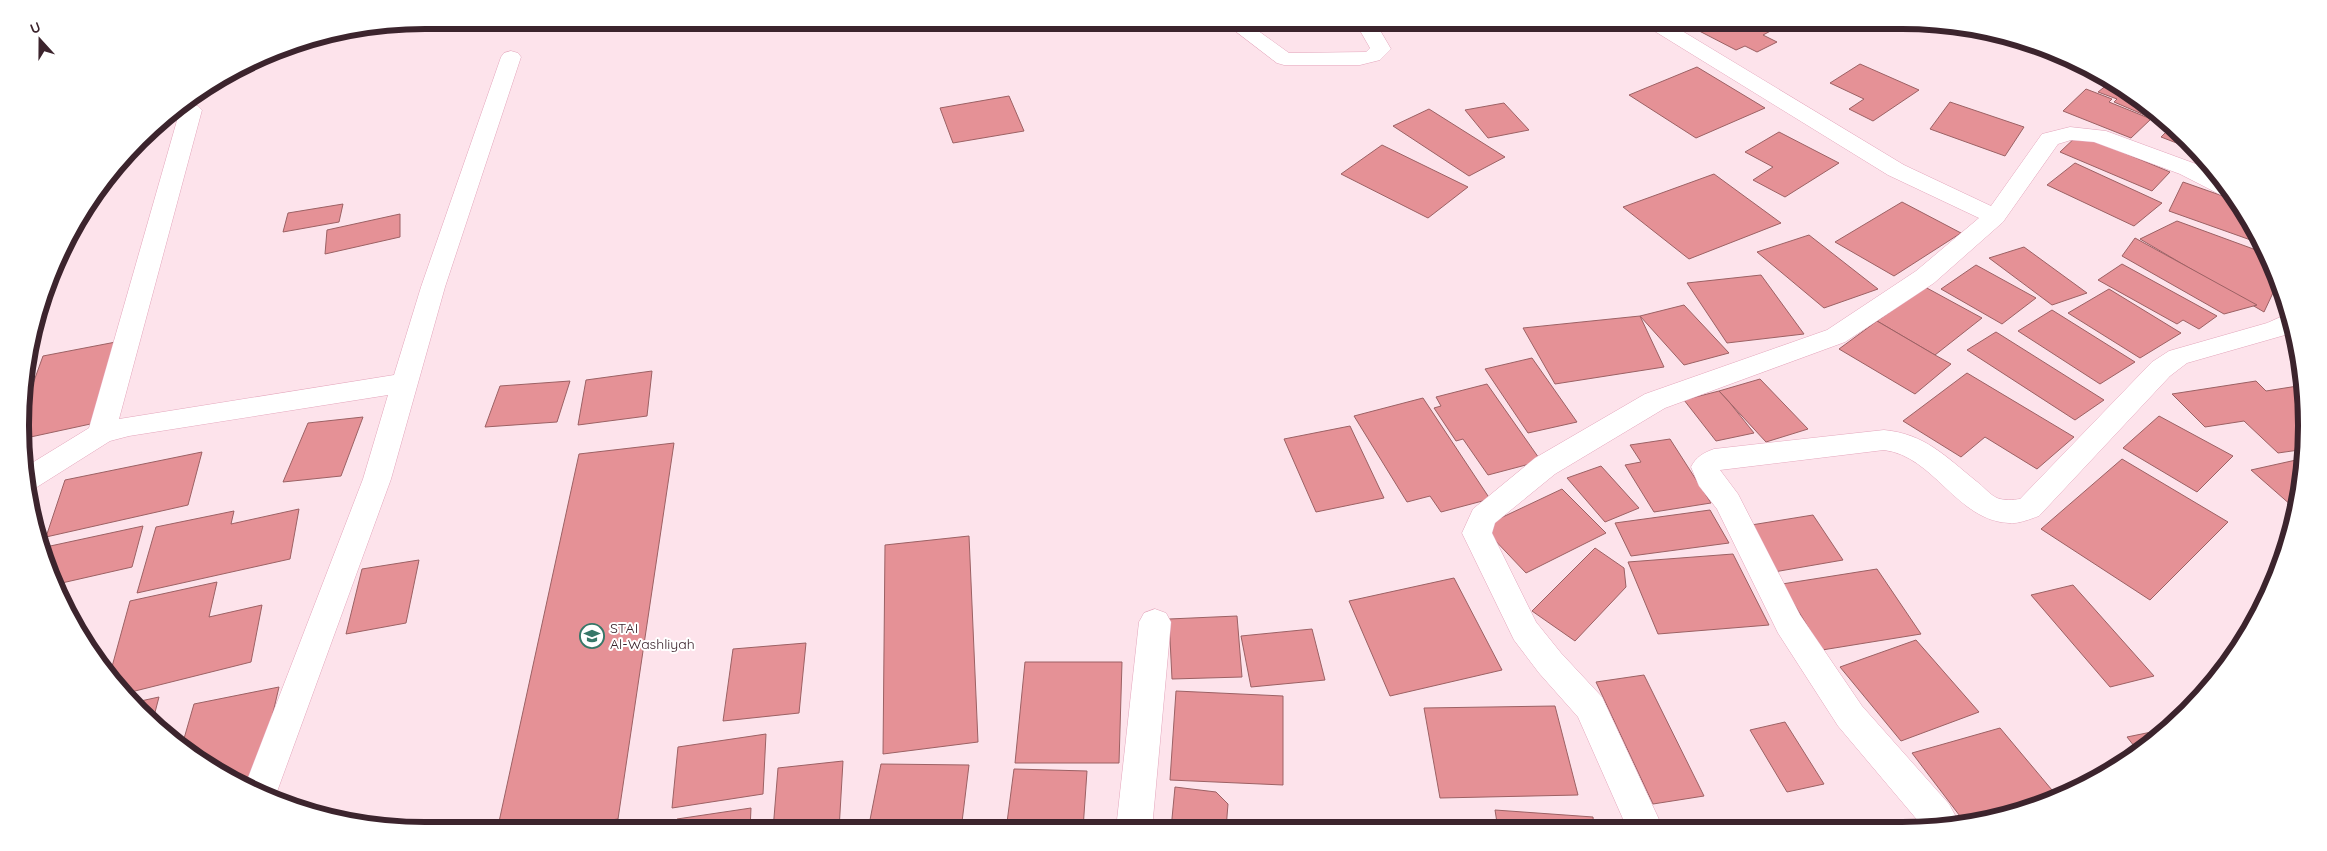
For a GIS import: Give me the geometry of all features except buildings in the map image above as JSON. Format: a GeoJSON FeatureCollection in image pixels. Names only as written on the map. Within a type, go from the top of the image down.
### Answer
{"type":"FeatureCollection","features":[{"type":"Feature","properties":{"kind":"street"},"geometry":{"type":"LineString","coordinates":[[1244,29],[1284,59],[1360,59],[1373,56],[1382,49],[1370,29]]}},
{"type":"Feature","properties":{"kind":"street"},"geometry":{"type":"LineString","coordinates":[[1665,29],[1896,170],[1995,217]]}},
{"type":"Feature","properties":{"kind":"street"},"geometry":{"type":"LineString","coordinates":[[261,786],[376,479],[433,287],[511,57]]}},
{"type":"Feature","properties":{"kind":"street"},"geometry":{"type":"LineString","coordinates":[[101,434],[190,110]]}},
{"type":"Feature","properties":{"kind":"street"},"geometry":{"type":"LineString","coordinates":[[1642,822],[1590,707],[1550,663],[1525,631],[1478,533],[1483,517],[1545,466],[1655,401],[1836,336],[1925,277],[1995,217],[2050,139],[2070,133],[2098,136],[2188,169],[2215,183]]}},
{"type":"Feature","properties":{"kind":"street"},"geometry":{"type":"LineString","coordinates":[[1939,820],[1850,716],[1814,662],[1789,624],[1728,502],[1709,478],[1705,467],[1714,460],[1884,440],[1903,442],[1930,459],[1989,508],[2010,512],[2029,508],[2161,369],[2178,357],[2276,329],[2285,324]]}},
{"type":"Feature","properties":{"kind":"street"},"geometry":{"type":"LineString","coordinates":[[32,476],[101,434],[129,426],[405,384]]}},
{"type":"Feature","properties":{"kind":"street"},"geometry":{"type":"LineString","coordinates":[[1135,822],[1155,622]]}},
{"type":"Feature","properties":{"kind":"place","name":"STAI Al-Washliyah"},"geometry":{"type":"Point","coordinates":[592,636]}}]}
